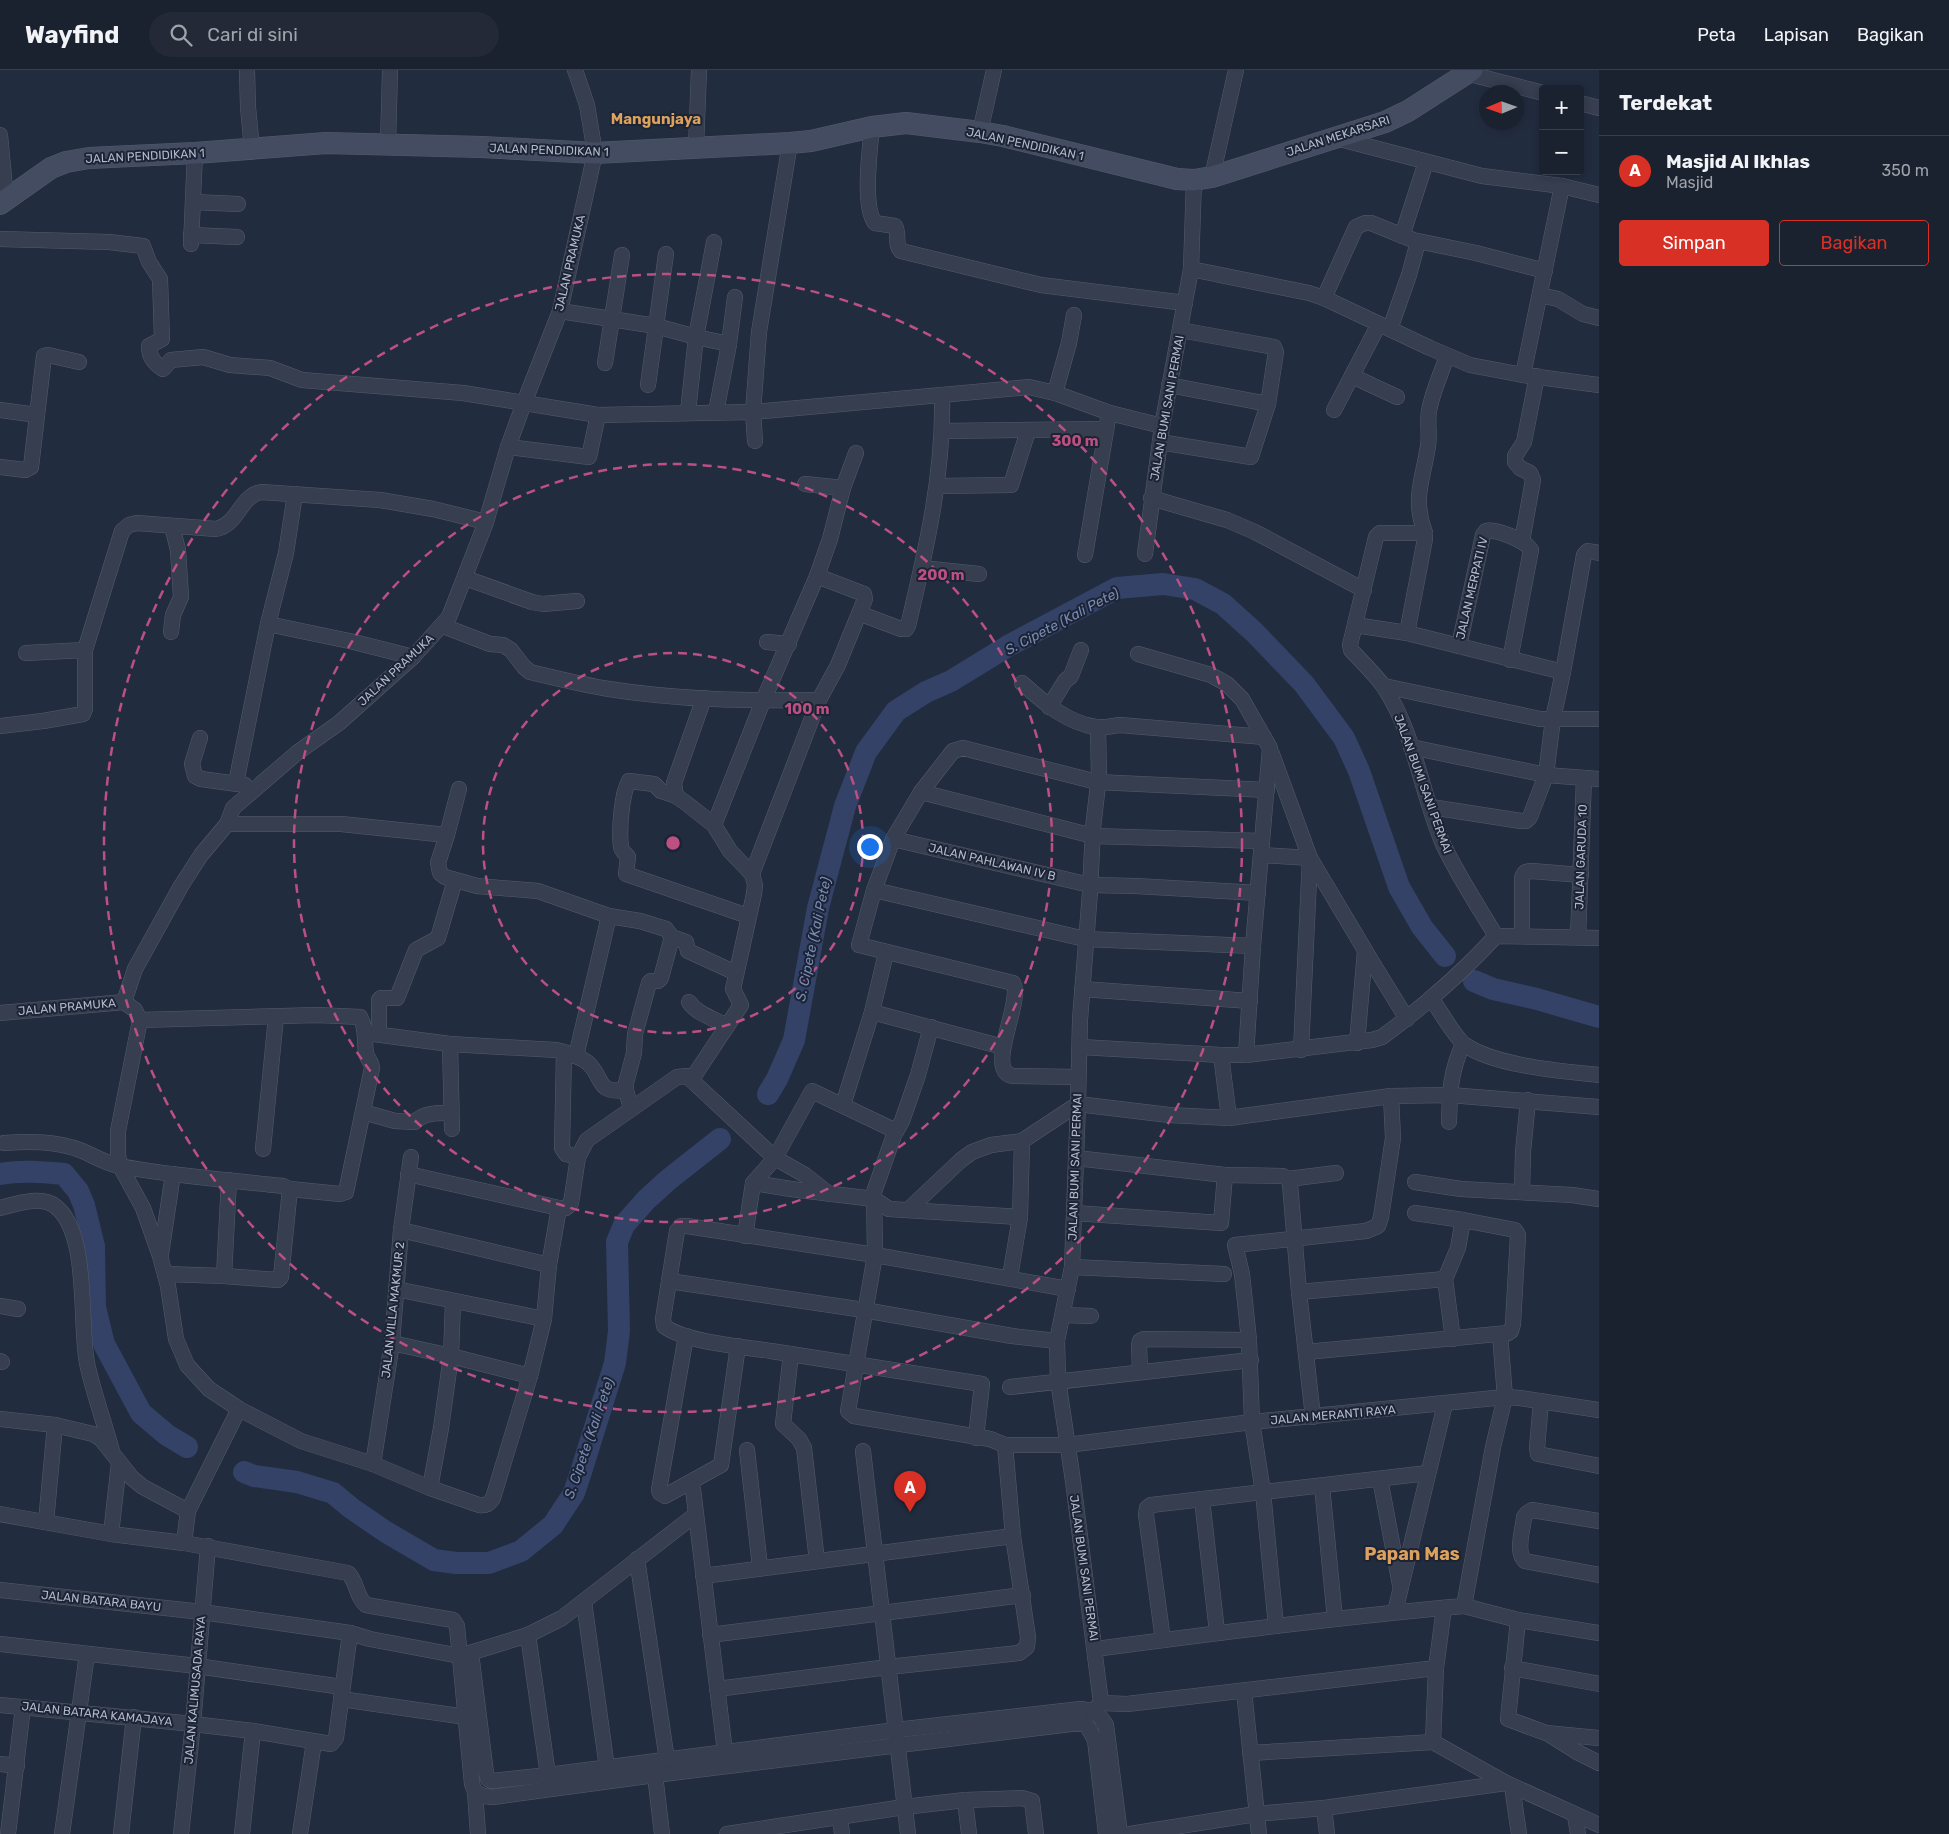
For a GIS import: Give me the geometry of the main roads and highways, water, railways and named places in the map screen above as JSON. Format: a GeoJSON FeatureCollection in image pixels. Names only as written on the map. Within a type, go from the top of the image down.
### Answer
{"type":"FeatureCollection","features":[{"type":"Feature","properties":{"kind":"waterway","name":"S. Cipete (Kali Pete)"},"geometry":{"type":"LineString","coordinates":[[768,1094],[777,1079],[794,1040],[818,908],[845,806],[866,752],[896,711],[926,692],[951,681],[1008,646],[1117,588],[1163,584],[1195,589],[1223,604],[1254,632],[1304,684],[1344,738],[1359,771],[1399,887],[1422,927],[1445,956]]}},
{"type":"Feature","properties":{"kind":"waterway","name":"S. Cipete (Kali Pete)"},"geometry":{"type":"LineString","coordinates":[[1474,981],[1493,989],[1537,999],[1599,1017]]}},
{"type":"Feature","properties":{"kind":"waterway","name":"S. Cipete (Kali Pete)"},"geometry":{"type":"LineString","coordinates":[[244,1472],[254,1476],[297,1482],[333,1493],[386,1532],[434,1560],[456,1563],[489,1563],[521,1551],[553,1525],[574,1493],[581,1472],[615,1363],[619,1331],[617,1242],[624,1225],[646,1200],[668,1180],[720,1139]]}},
{"type":"Feature","properties":{"kind":"waterway","name":"S. Cipete (Kali Pete)"},"geometry":{"type":"LineString","coordinates":[[0,1174],[24,1172],[64,1174],[78,1191],[84,1205],[94,1246],[95,1307],[104,1344],[141,1413],[167,1435],[187,1447]]}},
{"type":"Feature","properties":{"kind":"place","name":"Masjid Al Ikhlas"},"geometry":{"type":"Point","coordinates":[910,1512]}},
{"type":"Feature","properties":{"kind":"district","name":"Mangunjaya"},"geometry":{"type":"Point","coordinates":[656,119]}},
{"type":"Feature","properties":{"kind":"district","name":"Papan Mas"},"geometry":{"type":"Point","coordinates":[1412,1554]}}]}
